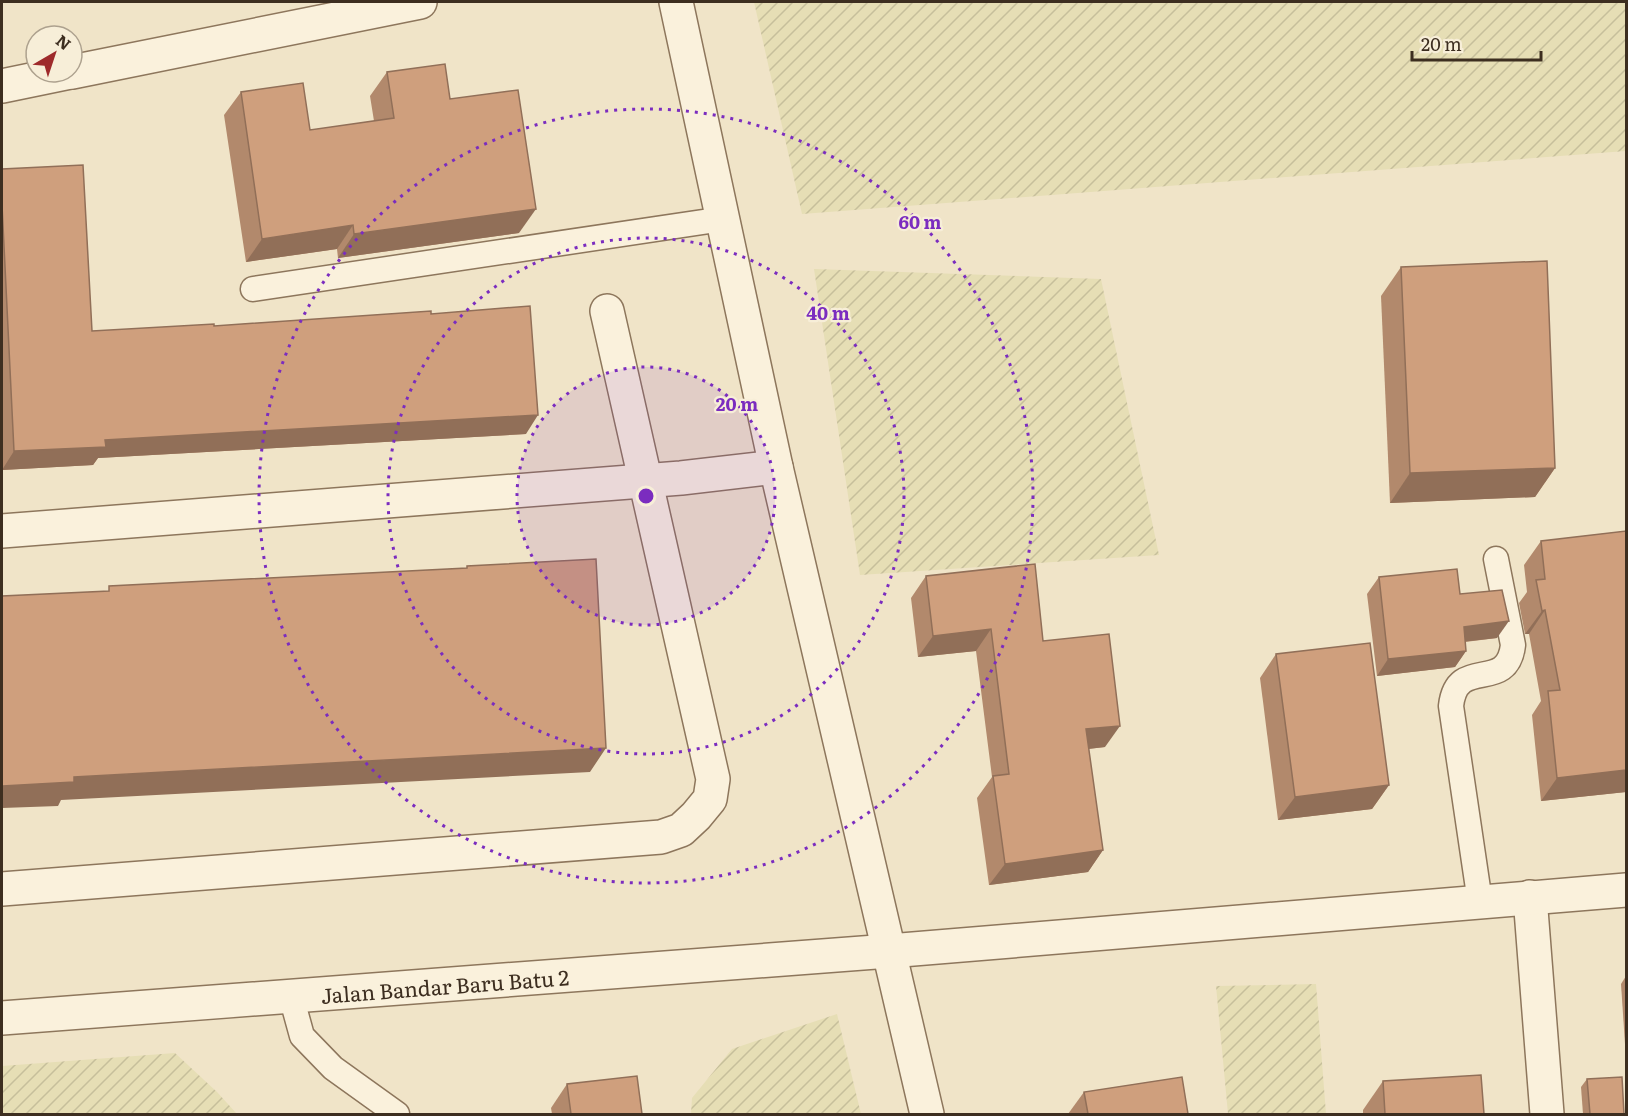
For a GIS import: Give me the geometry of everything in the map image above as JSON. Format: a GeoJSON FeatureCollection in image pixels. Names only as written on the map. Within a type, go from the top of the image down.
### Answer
{"type":"FeatureCollection","features":[{"type":"Feature","properties":{"kind":"street"},"geometry":{"type":"LineString","coordinates":[[84,69],[420,2]]}},
{"type":"Feature","properties":{"kind":"street"},"geometry":{"type":"LineString","coordinates":[[676,2],[776,467],[927,1114]]}},
{"type":"Feature","properties":{"kind":"street"},"geometry":{"type":"LineString","coordinates":[[2,86],[24,82]]}},
{"type":"Feature","properties":{"kind":"street"},"geometry":{"type":"LineString","coordinates":[[2,889],[661,837],[681,830],[710,799],[713,779],[607,311]]}},
{"type":"Feature","properties":{"kind":"street"},"geometry":{"type":"LineString","coordinates":[[2,531],[646,480],[776,467]]}},
{"type":"Feature","properties":{"kind":"street","name":"Jalan Bandar Baru Batu 2"},"geometry":{"type":"LineString","coordinates":[[2,1018],[889,951],[1626,890]]}},
{"type":"Feature","properties":{"kind":"street"},"geometry":{"type":"LineString","coordinates":[[1530,897],[1547,1114]]}},
{"type":"Feature","properties":{"kind":"lane"},"geometry":{"type":"LineString","coordinates":[[253,289],[723,219]]}},
{"type":"Feature","properties":{"kind":"lane"},"geometry":{"type":"LineString","coordinates":[[1480,902],[1451,706],[1453,692],[1460,682],[1504,668],[1511,658],[1513,645],[1496,559]]}},
{"type":"Feature","properties":{"kind":"lane"},"geometry":{"type":"LineString","coordinates":[[291,996],[302,1036],[333,1068],[398,1114]]}},
{"type":"Feature","properties":{"kind":"shaded area"},"geometry":{"type":"Polygon","coordinates":[[[754,2],[1626,2],[1626,151],[802,214],[754,2]]]}},
{"type":"Feature","properties":{"kind":"shaded area"},"geometry":{"type":"Polygon","coordinates":[[[814,269],[1101,279],[1159,555],[860,575],[814,269]]]}},
{"type":"Feature","properties":{"kind":"shaded area"},"geometry":{"type":"Polygon","coordinates":[[[1316,984],[1326,1114],[1228,1114],[1216,986],[1316,984]]]}},
{"type":"Feature","properties":{"kind":"shaded area"},"geometry":{"type":"Polygon","coordinates":[[[837,1014],[861,1114],[691,1114],[692,1098],[732,1049],[837,1014]]]}},
{"type":"Feature","properties":{"kind":"shaded area"},"geometry":{"type":"Polygon","coordinates":[[[175,1053],[237,1114],[2,1114],[2,1066],[175,1053]]]}},
{"type":"Feature","properties":{"kind":"building"},"geometry":{"type":"Polygon","coordinates":[[[445,64],[450,99],[518,90],[536,209],[354,234],[353,225],[262,239],[241,92],[303,83],[310,130],[394,118],[387,72],[445,64]]]}},
{"type":"Feature","properties":{"kind":"building"},"geometry":{"type":"Polygon","coordinates":[[[83,165],[92,331],[214,324],[214,326],[431,311],[431,314],[530,306],[538,415],[105,440],[106,447],[14,451],[2,169],[83,165]]]}},
{"type":"Feature","properties":{"kind":"building"},"geometry":{"type":"Polygon","coordinates":[[[1547,261],[1555,468],[1410,473],[1401,267],[1547,261]]]}},
{"type":"Feature","properties":{"kind":"building"},"geometry":{"type":"Polygon","coordinates":[[[1626,531],[1626,770],[1557,778],[1548,691],[1560,690],[1545,610],[1542,611],[1536,580],[1545,579],[1541,541],[1626,531]]]}},
{"type":"Feature","properties":{"kind":"building"},"geometry":{"type":"Polygon","coordinates":[[[596,559],[606,748],[74,777],[74,782],[2,786],[2,596],[109,591],[109,586],[467,568],[467,566],[596,559]]]}},
{"type":"Feature","properties":{"kind":"building"},"geometry":{"type":"Polygon","coordinates":[[[1035,564],[1043,641],[1109,634],[1120,726],[1086,729],[1103,850],[1005,864],[993,776],[1009,774],[991,629],[933,636],[926,576],[1035,564]]]}},
{"type":"Feature","properties":{"kind":"building"},"geometry":{"type":"Polygon","coordinates":[[[1457,569],[1460,594],[1502,590],[1509,621],[1464,627],[1466,651],[1388,659],[1379,577],[1457,569]]]}},
{"type":"Feature","properties":{"kind":"building"},"geometry":{"type":"Polygon","coordinates":[[[1370,643],[1389,785],[1295,797],[1276,654],[1370,643]]]}},
{"type":"Feature","properties":{"kind":"building"},"geometry":{"type":"Polygon","coordinates":[[[1481,1075],[1484,1114],[1385,1114],[1383,1081],[1481,1075]]]}},
{"type":"Feature","properties":{"kind":"building"},"geometry":{"type":"Polygon","coordinates":[[[637,1076],[642,1114],[571,1114],[567,1084],[637,1076]]]}},
{"type":"Feature","properties":{"kind":"building"},"geometry":{"type":"Polygon","coordinates":[[[1182,1077],[1188,1114],[1088,1114],[1084,1092],[1182,1077]]]}},
{"type":"Feature","properties":{"kind":"building"},"geometry":{"type":"Polygon","coordinates":[[[1622,1077],[1624,1114],[1590,1114],[1587,1079],[1622,1077]]]}}]}
